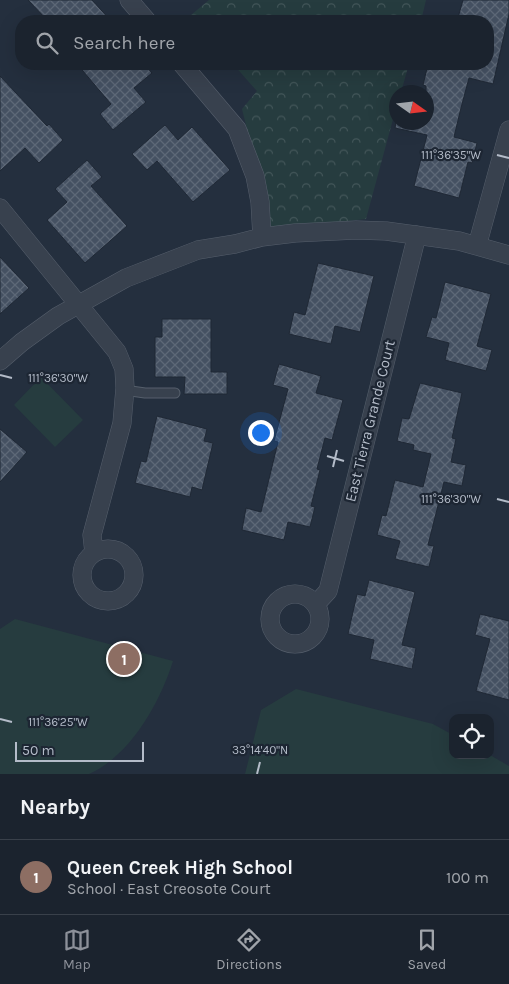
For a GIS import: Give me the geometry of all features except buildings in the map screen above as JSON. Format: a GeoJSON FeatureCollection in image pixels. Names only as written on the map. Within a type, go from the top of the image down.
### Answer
{"type":"FeatureCollection","features":[{"type":"Feature","properties":{"kind":"street"},"geometry":{"type":"LineString","coordinates":[[129,0],[142,15]]}},
{"type":"Feature","properties":{"kind":"street"},"geometry":{"type":"LineString","coordinates":[[187,70],[236,129],[255,176],[260,202],[262,237]]}},
{"type":"Feature","properties":{"kind":"street"},"geometry":{"type":"LineString","coordinates":[[476,246],[509,130]]}},
{"type":"Feature","properties":{"kind":"street"},"geometry":{"type":"LineString","coordinates":[[0,208],[117,352],[124,369],[122,422],[92,535],[94,553]]}},
{"type":"Feature","properties":{"kind":"street"},"geometry":{"type":"LineString","coordinates":[[0,361],[44,326],[79,304],[126,278],[198,250],[262,237],[356,230],[417,234],[509,255]]}},
{"type":"Feature","properties":{"kind":"street","name":"East Tierra Grande Court"},"geometry":{"type":"LineString","coordinates":[[316,604],[328,591],[417,234]]}},
{"type":"Feature","properties":{"kind":"lane"},"geometry":{"type":"LineString","coordinates":[[124,390],[145,393],[175,392]]}},
{"type":"Feature","properties":{"kind":"green space"},"geometry":{"type":"Polygon","coordinates":[[[209,0],[426,0],[422,15],[191,15],[209,0]]]}},
{"type":"Feature","properties":{"kind":"green space"},"geometry":{"type":"Polygon","coordinates":[[[238,70],[407,70],[403,85],[389,85],[390,130],[366,219],[272,229],[242,109],[257,91],[238,70]]]}},
{"type":"Feature","properties":{"kind":"green space"},"geometry":{"type":"Polygon","coordinates":[[[41,377],[83,420],[55,447],[14,405],[41,377]]]}},
{"type":"Feature","properties":{"kind":"green space"},"geometry":{"type":"Polygon","coordinates":[[[15,619],[173,661],[160,694],[142,726],[118,755],[104,766],[89,774],[0,774],[0,629],[15,619]]]}},
{"type":"Feature","properties":{"kind":"green space"},"geometry":{"type":"Polygon","coordinates":[[[296,689],[433,724],[449,733],[449,759],[494,759],[494,757],[509,766],[509,774],[245,774],[261,710],[296,689]]]}},
{"type":"Feature","properties":{"kind":"place","name":"Queen Creek High School"},"geometry":{"type":"Point","coordinates":[124,659]}}]}
